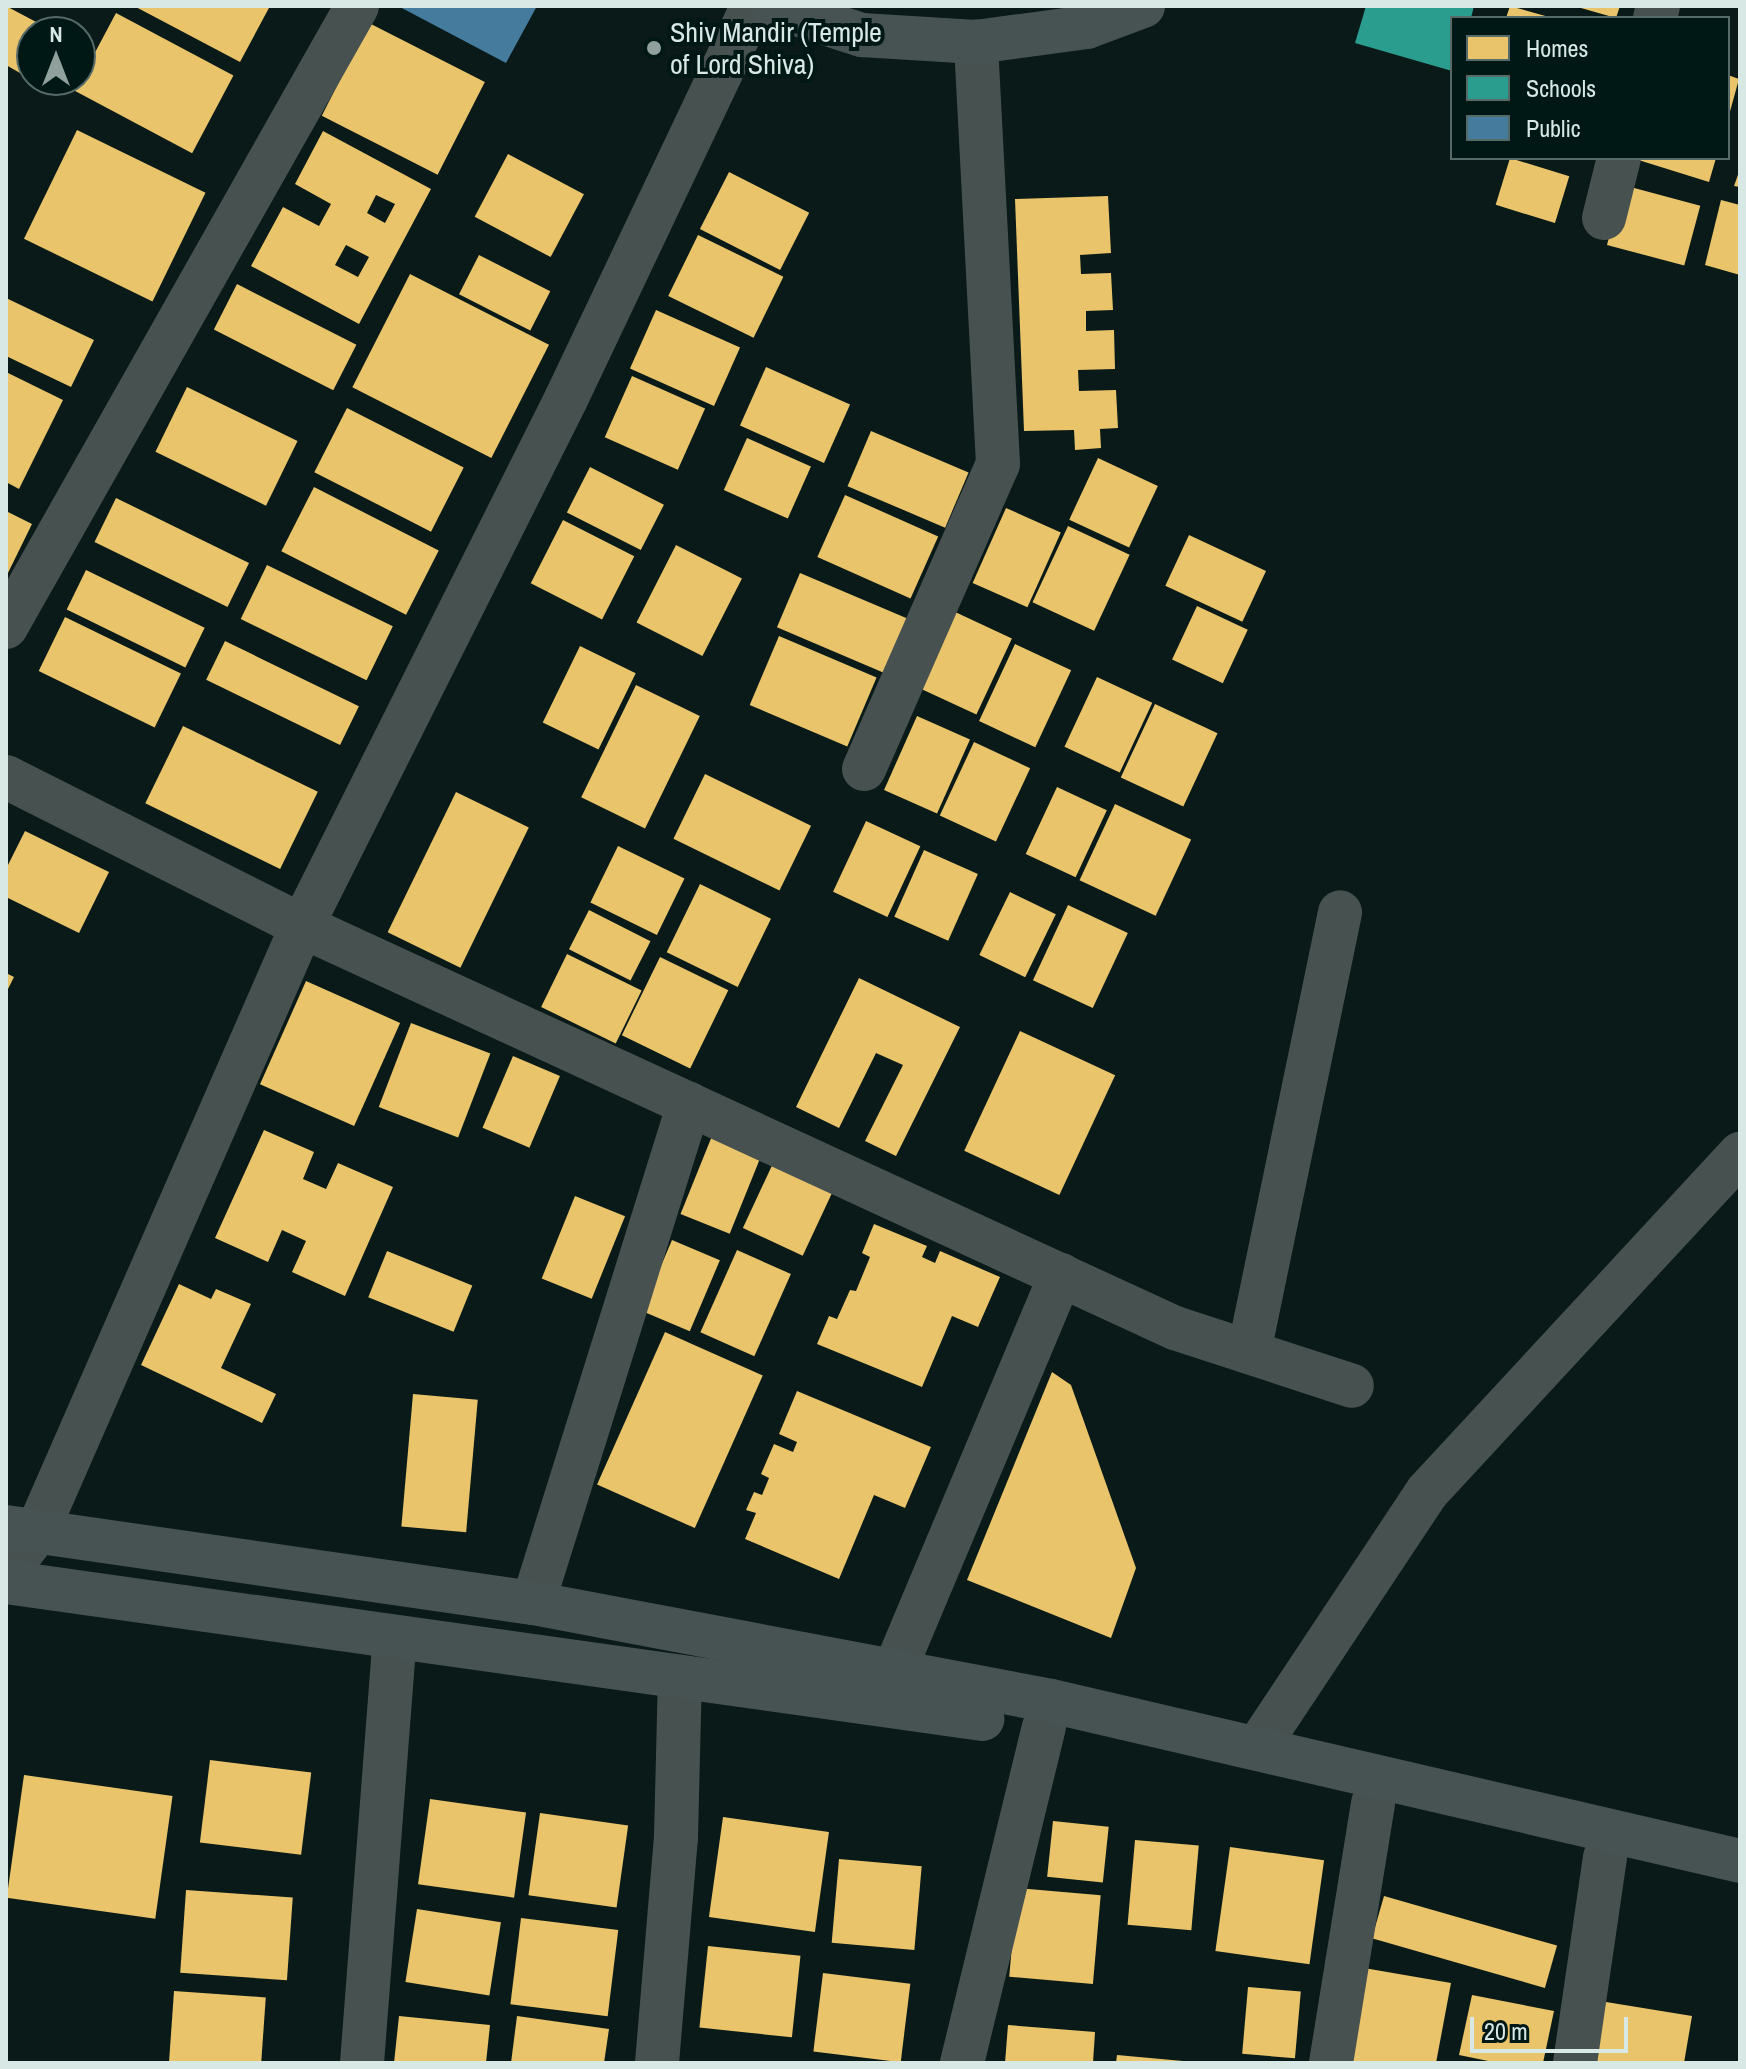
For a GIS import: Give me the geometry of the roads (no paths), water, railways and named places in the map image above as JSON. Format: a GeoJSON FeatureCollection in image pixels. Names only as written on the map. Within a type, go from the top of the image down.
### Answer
{"type":"FeatureCollection","features":[{"type":"Feature","properties":{"kind":"main road"},"geometry":{"type":"LineString","coordinates":[[772,6],[862,35],[976,42],[1087,27],[1143,6]]}},
{"type":"Feature","properties":{"kind":"main road"},"geometry":{"type":"LineString","coordinates":[[21,1531],[533,1603],[893,1674],[1051,1701],[1740,1861]]}},
{"type":"Feature","properties":{"kind":"main road"},"geometry":{"type":"LineString","coordinates":[[6,1582],[1044,1727],[1605,1857],[1740,1892]]}},
{"type":"Feature","properties":{"kind":"street"},"geometry":{"type":"LineString","coordinates":[[6,627],[357,6]]}},
{"type":"Feature","properties":{"kind":"street"},"geometry":{"type":"LineString","coordinates":[[6,1572],[21,1531],[302,926],[566,399],[753,6]]}},
{"type":"Feature","properties":{"kind":"street"},"geometry":{"type":"LineString","coordinates":[[864,769],[998,464],[976,42]]}},
{"type":"Feature","properties":{"kind":"street"},"geometry":{"type":"LineString","coordinates":[[1604,218],[1618,160]]}},
{"type":"Feature","properties":{"kind":"street"},"geometry":{"type":"LineString","coordinates":[[6,777],[302,926],[1175,1328],[1352,1386]]}},
{"type":"Feature","properties":{"kind":"street"},"geometry":{"type":"LineString","coordinates":[[1249,1352],[1340,912]]}},
{"type":"Feature","properties":{"kind":"street"},"geometry":{"type":"LineString","coordinates":[[533,1603],[689,1104]]}},
{"type":"Feature","properties":{"kind":"street"},"geometry":{"type":"LineString","coordinates":[[1257,1748],[1427,1492],[1740,1154]]}},
{"type":"Feature","properties":{"kind":"street"},"geometry":{"type":"LineString","coordinates":[[893,1674],[1061,1275]]}},
{"type":"Feature","properties":{"kind":"street"},"geometry":{"type":"LineString","coordinates":[[362,2063],[395,1638]]}},
{"type":"Feature","properties":{"kind":"street"},"geometry":{"type":"LineString","coordinates":[[657,2063],[676,1837],[680,1677]]}},
{"type":"Feature","properties":{"kind":"street"},"geometry":{"type":"LineString","coordinates":[[962,2063],[1044,1727]]}},
{"type":"Feature","properties":{"kind":"street"},"geometry":{"type":"LineString","coordinates":[[1331,2063],[1373,1803]]}},
{"type":"Feature","properties":{"kind":"street"},"geometry":{"type":"LineString","coordinates":[[1575,2063],[1605,1857]]}},
{"type":"Feature","properties":{"kind":"place","name":"Shiv Mandir (Temple of Lord Shiva)"},"geometry":{"type":"Point","coordinates":[654,48]}}]}
